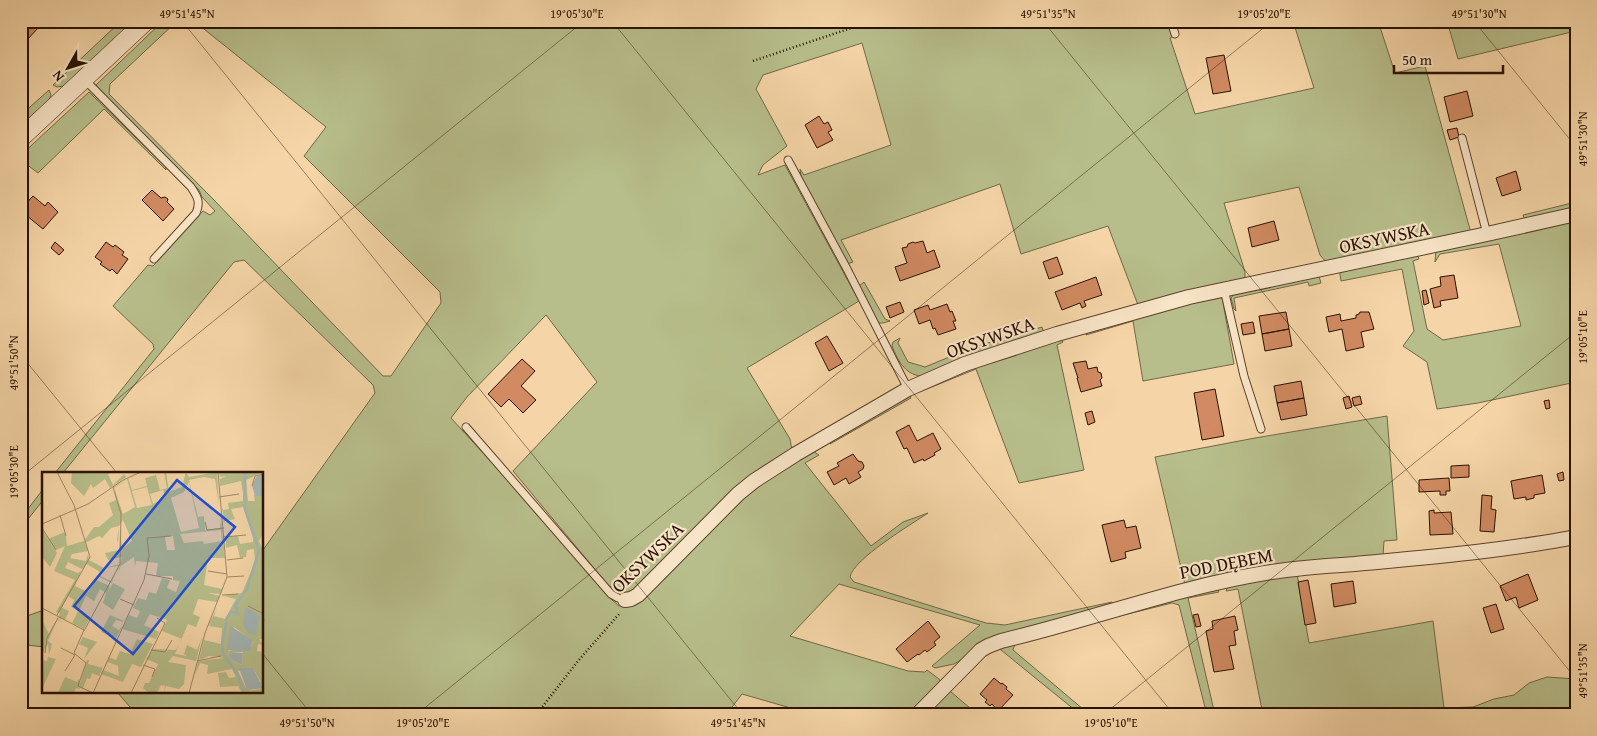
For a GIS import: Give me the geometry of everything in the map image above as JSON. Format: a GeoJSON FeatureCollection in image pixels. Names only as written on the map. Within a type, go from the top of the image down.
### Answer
{"type":"FeatureCollection","features":[{"type":"Feature","properties":{"kind":"street"},"geometry":{"type":"LineString","coordinates":[[21,138],[143,22]]}},
{"type":"Feature","properties":{"kind":"street","name":"OKSYWSKA"},"geometry":{"type":"LineString","coordinates":[[625,600],[631,599],[645,589],[754,480],[908,389],[965,364],[1154,307],[1224,289],[1576,214]]}},
{"type":"Feature","properties":{"kind":"street","name":"POD DĘBEM"},"geometry":{"type":"LineString","coordinates":[[916,715],[988,646],[1131,604],[1221,581],[1303,567],[1478,552],[1576,537]]}},
{"type":"Feature","properties":{"kind":"lane"},"geometry":{"type":"LineString","coordinates":[[1171,21],[1175,34]]}},
{"type":"Feature","properties":{"kind":"lane"},"geometry":{"type":"LineString","coordinates":[[84,79],[190,187],[199,200],[199,207],[196,213],[154,259]]}},
{"type":"Feature","properties":{"kind":"lane"},"geometry":{"type":"LineString","coordinates":[[1462,138],[1487,234]]}},
{"type":"Feature","properties":{"kind":"lane"},"geometry":{"type":"LineString","coordinates":[[788,160],[847,269],[908,389]]}},
{"type":"Feature","properties":{"kind":"lane"},"geometry":{"type":"LineString","coordinates":[[1224,289],[1244,376],[1261,429]]}},
{"type":"Feature","properties":{"kind":"lane"},"geometry":{"type":"LineString","coordinates":[[466,427],[611,594],[625,600]]}},
{"type":"Feature","properties":{"kind":"path"},"geometry":{"type":"LineString","coordinates":[[753,60],[872,21]]}},
{"type":"Feature","properties":{"kind":"path","name":"OKSYWSKA"},"geometry":{"type":"LineString","coordinates":[[536,715],[583,655],[619,615],[625,600]]}},
{"type":"Feature","properties":{"kind":"green space"},"geometry":{"type":"Polygon","coordinates":[[[121,21],[132,21],[130,26],[64,86],[57,87],[53,85],[121,21]]]}},
{"type":"Feature","properties":{"kind":"green space"},"geometry":{"type":"Polygon","coordinates":[[[163,21],[177,21],[110,84],[109,94],[383,376],[391,376],[441,303],[440,292],[304,156],[326,127],[194,21],[1167,21],[1172,37],[1170,38],[1195,114],[1314,88],[1293,21],[1378,21],[1395,73],[1425,66],[1471,233],[1326,262],[1320,255],[1299,187],[1224,203],[1245,277],[1239,281],[1138,305],[1108,226],[1021,254],[1000,184],[841,240],[853,262],[847,264],[801,176],[800,169],[804,175],[891,145],[862,43],[763,75],[756,89],[787,146],[763,165],[758,175],[785,165],[859,301],[747,368],[790,439],[792,450],[639,589],[626,592],[608,585],[513,471],[597,382],[546,315],[467,397],[451,418],[619,606],[629,605],[740,498],[811,450],[819,455],[805,463],[871,546],[903,522],[928,513],[884,542],[861,561],[850,577],[854,582],[986,623],[1005,625],[1112,602],[1113,606],[964,658],[954,664],[935,668],[932,666],[980,625],[839,584],[790,636],[908,671],[925,672],[927,670],[939,679],[941,683],[911,715],[815,715],[742,694],[726,715],[137,715],[119,694],[264,694],[264,549],[375,393],[373,385],[244,260],[234,262],[64,472],[56,472],[154,349],[153,344],[113,306],[148,265],[153,266],[203,211],[210,215],[215,211],[202,197],[199,190],[96,85],[163,21]]]}},
{"type":"Feature","properties":{"kind":"green space"},"geometry":{"type":"Polygon","coordinates":[[[1447,21],[1576,21],[1576,31],[1458,59],[1447,21]]]}},
{"type":"Feature","properties":{"kind":"green space"},"geometry":{"type":"Polygon","coordinates":[[[49,90],[51,95],[49,100],[21,129],[21,115],[49,90]]]}},
{"type":"Feature","properties":{"kind":"green space"},"geometry":{"type":"Polygon","coordinates":[[[89,92],[166,167],[166,170],[104,109],[38,173],[21,160],[21,155],[89,92]]]}},
{"type":"Feature","properties":{"kind":"green space"},"geometry":{"type":"Polygon","coordinates":[[[1576,202],[1576,210],[1526,222],[1523,215],[1576,202]]]}},
{"type":"Feature","properties":{"kind":"green space"},"geometry":{"type":"Polygon","coordinates":[[[1576,221],[1576,382],[1478,403],[1437,409],[1427,362],[1403,346],[1414,331],[1402,269],[1341,281],[1339,268],[1417,253],[1419,259],[1413,261],[1427,329],[1443,340],[1521,326],[1499,244],[1440,254],[1435,262],[1436,249],[1576,221]]]}},
{"type":"Feature","properties":{"kind":"green space"},"geometry":{"type":"Polygon","coordinates":[[[1318,273],[1321,283],[1309,286],[1308,282],[1234,298],[1236,311],[1234,309],[1231,298],[1235,293],[1318,273]]]}},
{"type":"Feature","properties":{"kind":"green space"},"geometry":{"type":"Polygon","coordinates":[[[864,282],[885,319],[890,321],[878,323],[859,286],[864,282]]]}},
{"type":"Feature","properties":{"kind":"green space"},"geometry":{"type":"Polygon","coordinates":[[[1219,295],[1222,297],[1234,364],[1143,381],[1133,321],[1086,335],[1086,332],[1219,295]]]}},
{"type":"Feature","properties":{"kind":"green space"},"geometry":{"type":"Polygon","coordinates":[[[1042,327],[1044,334],[925,376],[918,376],[908,371],[900,362],[892,346],[893,342],[900,338],[898,343],[908,362],[925,367],[971,348],[1042,327]]]}},
{"type":"Feature","properties":{"kind":"green space"},"geometry":{"type":"Polygon","coordinates":[[[1060,337],[1063,342],[1057,345],[1084,470],[1019,483],[976,369],[922,391],[922,387],[958,371],[1060,337]]]}},
{"type":"Feature","properties":{"kind":"green space"},"geometry":{"type":"Polygon","coordinates":[[[908,393],[911,398],[830,444],[830,438],[908,393]]]}},
{"type":"Feature","properties":{"kind":"green space"},"geometry":{"type":"Polygon","coordinates":[[[1387,416],[1397,540],[1384,541],[1383,556],[1185,585],[1155,457],[1387,416]]]}},
{"type":"Feature","properties":{"kind":"green space"},"geometry":{"type":"Polygon","coordinates":[[[42,491],[42,502],[21,528],[21,518],[42,491]]]}},
{"type":"Feature","properties":{"kind":"green space"},"geometry":{"type":"Polygon","coordinates":[[[1297,574],[1309,643],[1433,621],[1444,708],[1473,707],[1494,699],[1514,695],[1529,683],[1547,677],[1576,679],[1576,715],[1263,715],[1238,589],[1226,591],[1229,584],[1297,574]]]}},
{"type":"Feature","properties":{"kind":"green space"},"geometry":{"type":"Polygon","coordinates":[[[1218,590],[1219,592],[1188,598],[1215,715],[1207,715],[1179,605],[1172,603],[1083,625],[1174,597],[1218,590]]]}},
{"type":"Feature","properties":{"kind":"green space"},"geometry":{"type":"Polygon","coordinates":[[[42,611],[42,647],[21,646],[21,618],[42,611]]]}},
{"type":"Feature","properties":{"kind":"green space"},"geometry":{"type":"Polygon","coordinates":[[[1016,641],[1013,650],[1090,715],[1081,715],[996,646],[1016,641]]]}},
{"type":"Feature","properties":{"kind":"green space"},"geometry":{"type":"Polygon","coordinates":[[[950,691],[978,715],[923,715],[950,691]]]}},
{"type":"Feature","properties":{"kind":"building"},"geometry":{"type":"Polygon","coordinates":[[[21,21],[35,21],[40,26],[26,41],[21,36],[21,21]]]}},
{"type":"Feature","properties":{"kind":"building"},"geometry":{"type":"Polygon","coordinates":[[[1224,55],[1231,91],[1213,94],[1206,58],[1224,55]]]}},
{"type":"Feature","properties":{"kind":"building"},"geometry":{"type":"Polygon","coordinates":[[[1467,91],[1473,116],[1450,122],[1444,97],[1467,91]]]}},
{"type":"Feature","properties":{"kind":"building"},"geometry":{"type":"Polygon","coordinates":[[[819,116],[824,124],[828,122],[832,130],[828,132],[833,140],[817,148],[805,125],[819,116]]]}},
{"type":"Feature","properties":{"kind":"building"},"geometry":{"type":"Polygon","coordinates":[[[1457,128],[1459,137],[1450,140],[1447,130],[1457,128]]]}},
{"type":"Feature","properties":{"kind":"building"},"geometry":{"type":"Polygon","coordinates":[[[1516,171],[1521,190],[1502,196],[1496,178],[1516,171]]]}},
{"type":"Feature","properties":{"kind":"building"},"geometry":{"type":"Polygon","coordinates":[[[152,190],[161,198],[165,197],[168,199],[167,202],[174,209],[163,221],[142,200],[152,190]]]}},
{"type":"Feature","properties":{"kind":"building"},"geometry":{"type":"Polygon","coordinates":[[[33,196],[45,206],[48,202],[58,212],[43,229],[21,211],[33,196]]]}},
{"type":"Feature","properties":{"kind":"building"},"geometry":{"type":"Polygon","coordinates":[[[1274,221],[1279,240],[1252,247],[1248,228],[1274,221]]]}},
{"type":"Feature","properties":{"kind":"building"},"geometry":{"type":"Polygon","coordinates":[[[923,241],[927,253],[934,250],[940,267],[900,281],[895,267],[907,263],[902,248],[907,247],[908,244],[913,242],[923,241]]]}},
{"type":"Feature","properties":{"kind":"building"},"geometry":{"type":"Polygon","coordinates":[[[55,242],[64,250],[59,255],[51,248],[55,242]]]}},
{"type":"Feature","properties":{"kind":"building"},"geometry":{"type":"Polygon","coordinates":[[[106,242],[113,247],[115,245],[124,252],[122,255],[128,259],[117,274],[112,269],[110,271],[100,264],[102,262],[95,257],[106,242]]]}},
{"type":"Feature","properties":{"kind":"building"},"geometry":{"type":"Polygon","coordinates":[[[1057,257],[1063,274],[1049,279],[1043,262],[1057,257]]]}},
{"type":"Feature","properties":{"kind":"building"},"geometry":{"type":"Polygon","coordinates":[[[21,266],[28,272],[21,280],[21,266]]]}},
{"type":"Feature","properties":{"kind":"building"},"geometry":{"type":"Polygon","coordinates":[[[1454,275],[1458,298],[1440,301],[1441,306],[1434,308],[1430,289],[1441,286],[1440,277],[1454,275]]]}},
{"type":"Feature","properties":{"kind":"building"},"geometry":{"type":"Polygon","coordinates":[[[1096,277],[1102,295],[1084,301],[1086,306],[1082,308],[1080,303],[1062,310],[1055,292],[1096,277]]]}},
{"type":"Feature","properties":{"kind":"building"},"geometry":{"type":"Polygon","coordinates":[[[1426,290],[1429,303],[1424,305],[1422,291],[1426,290]]]}},
{"type":"Feature","properties":{"kind":"building"},"geometry":{"type":"Polygon","coordinates":[[[900,302],[904,312],[890,318],[886,307],[900,302]]]}},
{"type":"Feature","properties":{"kind":"building"},"geometry":{"type":"Polygon","coordinates":[[[947,304],[956,321],[953,321],[956,329],[938,335],[935,328],[933,329],[930,320],[919,324],[914,310],[928,305],[930,310],[947,304]]]}},
{"type":"Feature","properties":{"kind":"building"},"geometry":{"type":"Polygon","coordinates":[[[1286,312],[1289,329],[1262,334],[1259,316],[1286,312]]]}},
{"type":"Feature","properties":{"kind":"building"},"geometry":{"type":"Polygon","coordinates":[[[1360,312],[1369,312],[1374,329],[1361,332],[1364,347],[1346,351],[1342,329],[1329,332],[1326,317],[1340,314],[1341,321],[1356,318],[1356,315],[1360,312]]]}},
{"type":"Feature","properties":{"kind":"building"},"geometry":{"type":"Polygon","coordinates":[[[1253,322],[1255,333],[1243,335],[1241,324],[1253,322]]]}},
{"type":"Feature","properties":{"kind":"building"},"geometry":{"type":"Polygon","coordinates":[[[1289,329],[1292,346],[1265,351],[1262,334],[1289,329]]]}},
{"type":"Feature","properties":{"kind":"building"},"geometry":{"type":"Polygon","coordinates":[[[827,336],[843,363],[829,371],[815,343],[827,336]]]}},
{"type":"Feature","properties":{"kind":"building"},"geometry":{"type":"Polygon","coordinates":[[[522,359],[535,371],[521,386],[536,400],[523,413],[509,399],[501,407],[488,394],[522,359]]]}},
{"type":"Feature","properties":{"kind":"building"},"geometry":{"type":"Polygon","coordinates":[[[1086,361],[1088,369],[1097,367],[1098,372],[1101,373],[1102,378],[1100,380],[1102,386],[1081,392],[1073,363],[1086,361]]]}},
{"type":"Feature","properties":{"kind":"building"},"geometry":{"type":"Polygon","coordinates":[[[1301,381],[1304,398],[1277,403],[1274,386],[1301,381]]]}},
{"type":"Feature","properties":{"kind":"building"},"geometry":{"type":"Polygon","coordinates":[[[1215,389],[1224,436],[1202,440],[1194,393],[1215,389]]]}},
{"type":"Feature","properties":{"kind":"building"},"geometry":{"type":"Polygon","coordinates":[[[1349,396],[1352,407],[1346,409],[1343,398],[1349,396]]]}},
{"type":"Feature","properties":{"kind":"building"},"geometry":{"type":"Polygon","coordinates":[[[1360,396],[1362,404],[1354,406],[1352,398],[1360,396]]]}},
{"type":"Feature","properties":{"kind":"building"},"geometry":{"type":"Polygon","coordinates":[[[1304,398],[1307,415],[1281,420],[1277,403],[1304,398]]]}},
{"type":"Feature","properties":{"kind":"building"},"geometry":{"type":"Polygon","coordinates":[[[1549,400],[1550,408],[1546,409],[1544,401],[1549,400]]]}},
{"type":"Feature","properties":{"kind":"building"},"geometry":{"type":"Polygon","coordinates":[[[1092,411],[1095,422],[1088,425],[1085,413],[1092,411]]]}},
{"type":"Feature","properties":{"kind":"building"},"geometry":{"type":"Polygon","coordinates":[[[909,425],[917,441],[933,433],[941,449],[924,461],[923,459],[914,463],[907,448],[904,449],[896,432],[909,425]]]}},
{"type":"Feature","properties":{"kind":"building"},"geometry":{"type":"Polygon","coordinates":[[[853,454],[864,466],[858,472],[861,477],[849,484],[846,478],[834,485],[827,472],[839,466],[837,463],[853,454]]]}},
{"type":"Feature","properties":{"kind":"building"},"geometry":{"type":"Polygon","coordinates":[[[1469,465],[1469,477],[1451,478],[1451,466],[1469,465]]]}},
{"type":"Feature","properties":{"kind":"building"},"geometry":{"type":"Polygon","coordinates":[[[1563,472],[1564,480],[1559,481],[1557,474],[1563,472]]]}},
{"type":"Feature","properties":{"kind":"building"},"geometry":{"type":"Polygon","coordinates":[[[1576,473],[1576,494],[1575,495],[1571,474],[1576,473]]]}},
{"type":"Feature","properties":{"kind":"building"},"geometry":{"type":"Polygon","coordinates":[[[1542,475],[1545,493],[1534,495],[1534,498],[1526,500],[1526,497],[1514,499],[1511,481],[1542,475]]]}},
{"type":"Feature","properties":{"kind":"building"},"geometry":{"type":"Polygon","coordinates":[[[1449,478],[1450,491],[1446,491],[1446,495],[1440,495],[1440,491],[1419,492],[1419,480],[1449,478]]]}},
{"type":"Feature","properties":{"kind":"building"},"geometry":{"type":"Polygon","coordinates":[[[1482,495],[1492,496],[1491,509],[1496,510],[1494,532],[1480,531],[1482,495]]]}},
{"type":"Feature","properties":{"kind":"building"},"geometry":{"type":"Polygon","coordinates":[[[1434,510],[1434,513],[1451,512],[1453,534],[1430,535],[1429,511],[1434,510]]]}},
{"type":"Feature","properties":{"kind":"building"},"geometry":{"type":"Polygon","coordinates":[[[1124,520],[1126,528],[1136,526],[1141,548],[1125,552],[1126,558],[1111,562],[1102,525],[1124,520]]]}},
{"type":"Feature","properties":{"kind":"building"},"geometry":{"type":"Polygon","coordinates":[[[1528,574],[1538,600],[1519,608],[1516,597],[1506,601],[1500,586],[1528,574]]]}},
{"type":"Feature","properties":{"kind":"building"},"geometry":{"type":"Polygon","coordinates":[[[1308,580],[1316,623],[1305,625],[1298,582],[1308,580]]]}},
{"type":"Feature","properties":{"kind":"building"},"geometry":{"type":"Polygon","coordinates":[[[1353,581],[1356,603],[1334,607],[1331,584],[1353,581]]]}},
{"type":"Feature","properties":{"kind":"building"},"geometry":{"type":"Polygon","coordinates":[[[1496,604],[1504,629],[1491,633],[1483,608],[1496,604]]]}},
{"type":"Feature","properties":{"kind":"building"},"geometry":{"type":"Polygon","coordinates":[[[1198,614],[1201,626],[1196,627],[1193,615],[1198,614]]]}},
{"type":"Feature","properties":{"kind":"building"},"geometry":{"type":"Polygon","coordinates":[[[1235,616],[1238,630],[1234,631],[1236,645],[1229,646],[1234,669],[1214,672],[1206,631],[1213,629],[1212,621],[1235,616]]]}},
{"type":"Feature","properties":{"kind":"building"},"geometry":{"type":"Polygon","coordinates":[[[928,621],[940,637],[934,642],[936,645],[907,662],[896,649],[928,621]]]}},
{"type":"Feature","properties":{"kind":"building"},"geometry":{"type":"Polygon","coordinates":[[[994,678],[1007,687],[1006,689],[1013,695],[998,711],[992,704],[990,706],[985,702],[987,700],[980,694],[994,678]]]}}]}
